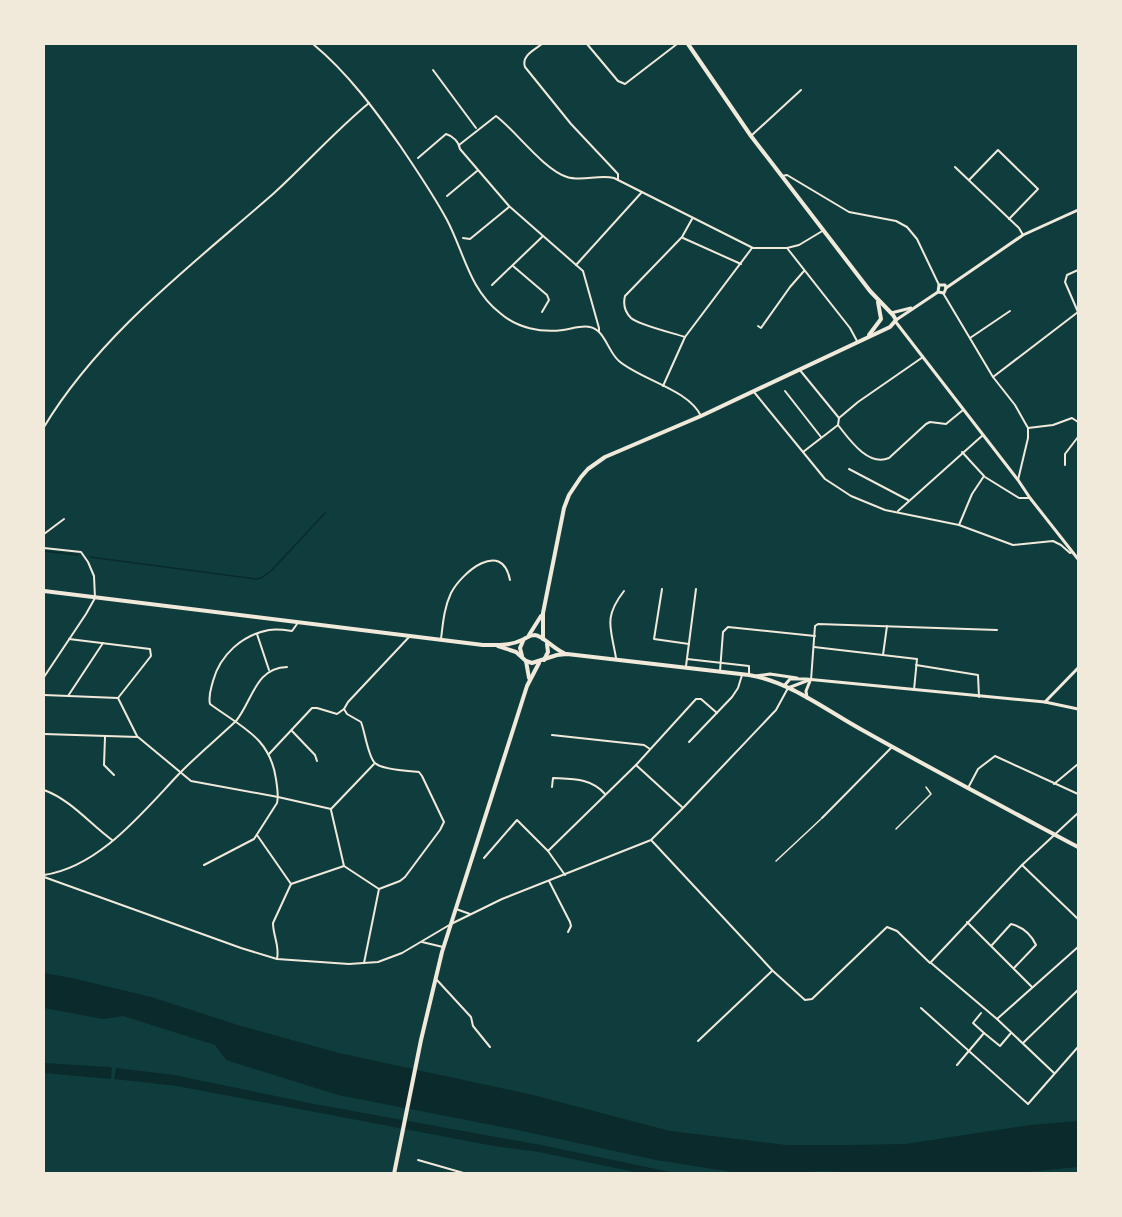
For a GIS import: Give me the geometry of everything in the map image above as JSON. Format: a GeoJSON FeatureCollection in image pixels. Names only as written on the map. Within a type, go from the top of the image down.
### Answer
{"type":"FeatureCollection","features":[{"type":"Feature","properties":{"kind":"main road"},"geometry":{"type":"LineString","coordinates":[[543,639],[543,613],[564,508],[580,477],[588,469],[605,457],[701,416],[889,327],[895,321],[752,136],[688,44]]}},
{"type":"Feature","properties":{"kind":"main road"},"geometry":{"type":"LineString","coordinates":[[877,299],[882,324],[889,327]]}},
{"type":"Feature","properties":{"kind":"main road"},"geometry":{"type":"LineString","coordinates":[[867,337],[885,313],[891,313]]}},
{"type":"Feature","properties":{"kind":"main road"},"geometry":{"type":"LineString","coordinates":[[44,591],[498,646],[522,656]]}},
{"type":"Feature","properties":{"kind":"main road"},"geometry":{"type":"LineString","coordinates":[[498,646],[523,640],[543,613]]}},
{"type":"Feature","properties":{"kind":"main road"},"geometry":{"type":"LineString","coordinates":[[528,636],[536,635],[547,644],[567,654]]}},
{"type":"Feature","properties":{"kind":"main road"},"geometry":{"type":"LineString","coordinates":[[523,640],[520,648],[530,679]]}},
{"type":"Feature","properties":{"kind":"main road"},"geometry":{"type":"LineString","coordinates":[[394,1173],[435,978],[455,909],[530,679],[548,652],[547,644]]}},
{"type":"Feature","properties":{"kind":"main road"},"geometry":{"type":"LineString","coordinates":[[526,661],[532,663],[567,654],[756,676],[807,698],[1078,848]]}},
{"type":"Feature","properties":{"kind":"street"},"geometry":{"type":"LineString","coordinates":[[313,44],[349,78],[369,103],[431,192],[449,223],[468,271],[490,306],[511,321],[540,331],[552,332],[587,327],[599,332]]}},
{"type":"Feature","properties":{"kind":"street"},"geometry":{"type":"LineString","coordinates":[[542,44],[525,57],[523,62],[525,67],[571,124],[618,174],[618,180]]}},
{"type":"Feature","properties":{"kind":"street"},"geometry":{"type":"LineString","coordinates":[[587,44],[622,84],[627,83],[677,44]]}},
{"type":"Feature","properties":{"kind":"street"},"geometry":{"type":"LineString","coordinates":[[433,70],[477,129]]}},
{"type":"Feature","properties":{"kind":"street"},"geometry":{"type":"LineString","coordinates":[[752,136],[801,90]]}},
{"type":"Feature","properties":{"kind":"street"},"geometry":{"type":"LineString","coordinates":[[44,427],[75,380],[106,343],[276,191],[369,103]]}},
{"type":"Feature","properties":{"kind":"street"},"geometry":{"type":"LineString","coordinates":[[459,145],[496,116],[533,151],[565,176],[574,178],[603,176],[618,180],[753,248],[787,248],[799,245],[824,230]]}},
{"type":"Feature","properties":{"kind":"street"},"geometry":{"type":"LineString","coordinates":[[418,158],[446,134],[452,135],[460,149],[509,206],[584,273],[599,332],[618,361],[691,402],[701,416]]}},
{"type":"Feature","properties":{"kind":"street"},"geometry":{"type":"LineString","coordinates":[[969,180],[998,150],[1038,189],[1009,219]]}},
{"type":"Feature","properties":{"kind":"street"},"geometry":{"type":"LineString","coordinates":[[955,167],[1009,219],[1023,236]]}},
{"type":"Feature","properties":{"kind":"street"},"geometry":{"type":"LineString","coordinates":[[447,196],[478,170]]}},
{"type":"Feature","properties":{"kind":"street"},"geometry":{"type":"LineString","coordinates":[[782,176],[787,175],[849,212],[896,221],[907,227],[917,239],[939,285],[938,292]]}},
{"type":"Feature","properties":{"kind":"street"},"geometry":{"type":"LineString","coordinates":[[576,265],[642,192]]}},
{"type":"Feature","properties":{"kind":"street"},"geometry":{"type":"LineString","coordinates":[[464,238],[470,239],[509,206]]}},
{"type":"Feature","properties":{"kind":"street"},"geometry":{"type":"LineString","coordinates":[[943,293],[946,288],[1023,236],[1078,210]]}},
{"type":"Feature","properties":{"kind":"street"},"geometry":{"type":"LineString","coordinates":[[685,337],[632,319],[625,309],[624,302],[625,296],[682,237],[692,219]]}},
{"type":"Feature","properties":{"kind":"street"},"geometry":{"type":"LineString","coordinates":[[492,285],[543,236]]}},
{"type":"Feature","properties":{"kind":"street"},"geometry":{"type":"LineString","coordinates":[[682,237],[741,264]]}},
{"type":"Feature","properties":{"kind":"street"},"geometry":{"type":"LineString","coordinates":[[663,386],[685,337],[753,248]]}},
{"type":"Feature","properties":{"kind":"street"},"geometry":{"type":"LineString","coordinates":[[787,248],[850,328],[857,341]]}},
{"type":"Feature","properties":{"kind":"street"},"geometry":{"type":"LineString","coordinates":[[513,266],[547,295],[549,300],[542,312]]}},
{"type":"Feature","properties":{"kind":"street"},"geometry":{"type":"LineString","coordinates":[[993,377],[1078,312],[1065,282],[1067,274],[1078,270]]}},
{"type":"Feature","properties":{"kind":"street"},"geometry":{"type":"LineString","coordinates":[[758,326],[761,328],[790,287],[804,272]]}},
{"type":"Feature","properties":{"kind":"street"},"geometry":{"type":"LineString","coordinates":[[939,285],[944,285],[946,288]]}},
{"type":"Feature","properties":{"kind":"street"},"geometry":{"type":"LineString","coordinates":[[1018,480],[1028,438],[1028,428],[1015,405],[993,377],[943,293],[938,292],[895,321],[1078,559]]}},
{"type":"Feature","properties":{"kind":"street"},"geometry":{"type":"LineString","coordinates":[[891,313],[916,307]]}},
{"type":"Feature","properties":{"kind":"street"},"geometry":{"type":"LineString","coordinates":[[970,338],[1010,311]]}},
{"type":"Feature","properties":{"kind":"street"},"geometry":{"type":"LineString","coordinates":[[889,327],[904,335]]}},
{"type":"Feature","properties":{"kind":"street"},"geometry":{"type":"LineString","coordinates":[[802,453],[838,425],[839,418],[858,402],[923,357]]}},
{"type":"Feature","properties":{"kind":"street"},"geometry":{"type":"LineString","coordinates":[[798,369],[839,418]]}},
{"type":"Feature","properties":{"kind":"street"},"geometry":{"type":"LineString","coordinates":[[753,390],[825,479],[851,496],[873,506],[959,525],[1013,545],[1053,541],[1070,553],[1072,552]]}},
{"type":"Feature","properties":{"kind":"street"},"geometry":{"type":"LineString","coordinates":[[785,391],[821,437]]}},
{"type":"Feature","properties":{"kind":"street"},"geometry":{"type":"LineString","coordinates":[[838,425],[854,445],[882,461],[926,424],[930,422],[946,424],[963,410]]}},
{"type":"Feature","properties":{"kind":"street"},"geometry":{"type":"LineString","coordinates":[[1028,428],[1053,424],[1067,418],[1078,422]]}},
{"type":"Feature","properties":{"kind":"street"},"geometry":{"type":"LineString","coordinates":[[898,512],[982,435]]}},
{"type":"Feature","properties":{"kind":"street"},"geometry":{"type":"LineString","coordinates":[[1065,465],[1065,454],[1078,437]]}},
{"type":"Feature","properties":{"kind":"street"},"geometry":{"type":"LineString","coordinates":[[962,452],[984,476],[1019,498],[1030,498]]}},
{"type":"Feature","properties":{"kind":"street"},"geometry":{"type":"LineString","coordinates":[[849,470],[909,501]]}},
{"type":"Feature","properties":{"kind":"street"},"geometry":{"type":"LineString","coordinates":[[959,525],[972,494],[984,476]]}},
{"type":"Feature","properties":{"kind":"street"},"geometry":{"type":"LineString","coordinates":[[44,534],[64,519]]}},
{"type":"Feature","properties":{"kind":"street"},"geometry":{"type":"LineString","coordinates":[[44,548],[81,552],[94,576],[94,598],[44,677]]}},
{"type":"Feature","properties":{"kind":"street"},"geometry":{"type":"LineString","coordinates":[[441,639],[445,607],[452,591],[467,575],[486,560],[496,560],[508,572],[510,580]]}},
{"type":"Feature","properties":{"kind":"street"},"geometry":{"type":"LineString","coordinates":[[686,668],[696,589]]}},
{"type":"Feature","properties":{"kind":"street"},"geometry":{"type":"LineString","coordinates":[[662,590],[654,639],[689,644]]}},
{"type":"Feature","properties":{"kind":"street"},"geometry":{"type":"LineString","coordinates":[[616,660],[609,633],[609,621],[615,602],[624,591]]}},
{"type":"Feature","properties":{"kind":"street"},"geometry":{"type":"LineString","coordinates":[[204,865],[254,839],[277,803],[278,797],[274,764],[269,754],[245,727],[210,704],[209,696],[215,673],[229,651],[249,637],[270,630],[292,631],[297,622]]}},
{"type":"Feature","properties":{"kind":"street"},"geometry":{"type":"LineString","coordinates":[[807,698],[807,684],[811,680],[815,626],[818,624],[997,630]]}},
{"type":"Feature","properties":{"kind":"street"},"geometry":{"type":"LineString","coordinates":[[883,655],[887,626]]}},
{"type":"Feature","properties":{"kind":"street"},"geometry":{"type":"LineString","coordinates":[[720,671],[723,632],[728,627],[815,636]]}},
{"type":"Feature","properties":{"kind":"street"},"geometry":{"type":"LineString","coordinates":[[257,634],[269,670]]}},
{"type":"Feature","properties":{"kind":"street"},"geometry":{"type":"LineString","coordinates":[[269,754],[312,708],[337,714],[344,709],[411,635]]}},
{"type":"Feature","properties":{"kind":"street"},"geometry":{"type":"LineString","coordinates":[[69,639],[150,649],[151,656],[118,698]]}},
{"type":"Feature","properties":{"kind":"street"},"geometry":{"type":"LineString","coordinates":[[68,696],[103,642]]}},
{"type":"Feature","properties":{"kind":"street"},"geometry":{"type":"LineString","coordinates":[[814,647],[917,659],[914,690]]}},
{"type":"Feature","properties":{"kind":"street"},"geometry":{"type":"LineString","coordinates":[[687,659],[749,666],[748,675]]}},
{"type":"Feature","properties":{"kind":"street"},"geometry":{"type":"LineString","coordinates":[[916,665],[978,675],[978,697]]}},
{"type":"Feature","properties":{"kind":"street"},"geometry":{"type":"LineString","coordinates":[[44,876],[78,864],[112,840],[236,721],[244,711],[255,687],[269,670],[287,667]]}},
{"type":"Feature","properties":{"kind":"street"},"geometry":{"type":"LineString","coordinates":[[1045,702],[1078,669]]}},
{"type":"Feature","properties":{"kind":"street"},"geometry":{"type":"LineString","coordinates":[[689,742],[738,688],[742,674]]}},
{"type":"Feature","properties":{"kind":"street"},"geometry":{"type":"LineString","coordinates":[[756,676],[789,675],[811,680],[1045,702],[1078,709]]}},
{"type":"Feature","properties":{"kind":"street"},"geometry":{"type":"LineString","coordinates":[[44,876],[277,959],[364,964],[393,957],[451,924],[502,899],[651,840],[776,710],[790,679],[798,678]]}},
{"type":"Feature","properties":{"kind":"street"},"geometry":{"type":"LineString","coordinates":[[786,687],[811,680]]}},
{"type":"Feature","properties":{"kind":"street"},"geometry":{"type":"LineString","coordinates":[[44,695],[118,698]]}},
{"type":"Feature","properties":{"kind":"street"},"geometry":{"type":"LineString","coordinates":[[118,698],[138,737],[191,781],[331,809]]}},
{"type":"Feature","properties":{"kind":"street"},"geometry":{"type":"LineString","coordinates":[[548,851],[636,765],[696,699],[701,699],[717,713]]}},
{"type":"Feature","properties":{"kind":"street"},"geometry":{"type":"LineString","coordinates":[[344,709],[347,714],[361,722],[370,756],[375,763],[419,772],[444,822],[405,877],[379,889]]}},
{"type":"Feature","properties":{"kind":"street"},"geometry":{"type":"LineString","coordinates":[[292,731],[315,755],[317,761]]}},
{"type":"Feature","properties":{"kind":"street"},"geometry":{"type":"LineString","coordinates":[[44,734],[138,737]]}},
{"type":"Feature","properties":{"kind":"street"},"geometry":{"type":"LineString","coordinates":[[552,735],[644,745],[650,750]]}},
{"type":"Feature","properties":{"kind":"street"},"geometry":{"type":"LineString","coordinates":[[105,737],[104,765],[114,775]]}},
{"type":"Feature","properties":{"kind":"street"},"geometry":{"type":"LineString","coordinates":[[822,819],[893,747]]}},
{"type":"Feature","properties":{"kind":"street"},"geometry":{"type":"LineString","coordinates":[[968,788],[978,769],[995,756],[1078,794]]}},
{"type":"Feature","properties":{"kind":"street"},"geometry":{"type":"LineString","coordinates":[[331,809],[375,763]]}},
{"type":"Feature","properties":{"kind":"street"},"geometry":{"type":"LineString","coordinates":[[1054,784],[1078,764]]}},
{"type":"Feature","properties":{"kind":"street"},"geometry":{"type":"LineString","coordinates":[[636,765],[683,808]]}},
{"type":"Feature","properties":{"kind":"street"},"geometry":{"type":"LineString","coordinates":[[552,787],[553,778],[580,780],[591,782],[605,794]]}},
{"type":"Feature","properties":{"kind":"street"},"geometry":{"type":"LineString","coordinates":[[44,790],[68,801],[98,830],[112,840]]}},
{"type":"Feature","properties":{"kind":"street"},"geometry":{"type":"LineString","coordinates":[[331,809],[344,866],[379,889]]}},
{"type":"Feature","properties":{"kind":"street"},"geometry":{"type":"LineString","coordinates":[[930,963],[1022,865],[1078,813]]}},
{"type":"Feature","properties":{"kind":"street"},"geometry":{"type":"LineString","coordinates":[[484,858],[517,820],[548,851],[565,875]]}},
{"type":"Feature","properties":{"kind":"street"},"geometry":{"type":"LineString","coordinates":[[257,835],[291,884]]}},
{"type":"Feature","properties":{"kind":"street"},"geometry":{"type":"LineString","coordinates":[[651,840],[801,999],[812,999],[888,927],[891,927],[1054,1072]]}},
{"type":"Feature","properties":{"kind":"street"},"geometry":{"type":"LineString","coordinates":[[1022,865],[1078,919]]}},
{"type":"Feature","properties":{"kind":"street"},"geometry":{"type":"LineString","coordinates":[[277,959],[278,947],[273,923],[291,884],[344,866]]}},
{"type":"Feature","properties":{"kind":"street"},"geometry":{"type":"LineString","coordinates":[[549,881],[570,922],[568,932]]}},
{"type":"Feature","properties":{"kind":"street"},"geometry":{"type":"LineString","coordinates":[[364,964],[379,889]]}},
{"type":"Feature","properties":{"kind":"street"},"geometry":{"type":"LineString","coordinates":[[455,909],[473,914]]}},
{"type":"Feature","properties":{"kind":"street"},"geometry":{"type":"LineString","coordinates":[[968,922],[1032,987]]}},
{"type":"Feature","properties":{"kind":"street"},"geometry":{"type":"LineString","coordinates":[[992,945],[1011,924],[1020,926],[1032,936],[1036,945],[1014,968]]}},
{"type":"Feature","properties":{"kind":"street"},"geometry":{"type":"LineString","coordinates":[[420,942],[444,947]]}},
{"type":"Feature","properties":{"kind":"street"},"geometry":{"type":"LineString","coordinates":[[997,1019],[1078,946]]}},
{"type":"Feature","properties":{"kind":"street"},"geometry":{"type":"LineString","coordinates":[[698,1041],[773,970]]}},
{"type":"Feature","properties":{"kind":"street"},"geometry":{"type":"LineString","coordinates":[[435,978],[471,1017],[473,1026],[490,1047]]}},
{"type":"Feature","properties":{"kind":"street"},"geometry":{"type":"LineString","coordinates":[[1023,1043],[1078,990]]}},
{"type":"Feature","properties":{"kind":"street"},"geometry":{"type":"LineString","coordinates":[[921,1008],[1028,1104],[1078,1047]]}},
{"type":"Feature","properties":{"kind":"street"},"geometry":{"type":"LineString","coordinates":[[981,1013],[973,1023],[1000,1046],[1011,1033]]}},
{"type":"Feature","properties":{"kind":"street"},"geometry":{"type":"LineString","coordinates":[[957,1065],[984,1033]]}},
{"type":"Feature","properties":{"kind":"street"},"geometry":{"type":"LineString","coordinates":[[418,1160],[467,1173]]}},
{"type":"Feature","properties":{"kind":"lane"},"geometry":{"type":"LineString","coordinates":[[896,829],[931,794],[926,787]]}},
{"type":"Feature","properties":{"kind":"lane"},"geometry":{"type":"LineString","coordinates":[[776,861],[822,819]]}},
{"type":"Feature","properties":{"kind":"water"},"geometry":{"type":"Polygon","coordinates":[[[44,973],[151,997],[238,1025],[339,1053],[533,1095],[670,1131],[786,1145],[905,1144],[1030,1125],[1078,1121],[1078,1167],[1005,1174],[872,1174],[830,1171],[745,1174],[656,1160],[338,1095],[226,1060],[215,1045],[123,1016],[103,1019],[44,1008],[44,973]]]}},
{"type":"Feature","properties":{"kind":"water"},"geometry":{"type":"Polygon","coordinates":[[[44,1063],[110,1067],[112,1068],[111,1079],[44,1073],[44,1063]]]}},
{"type":"Feature","properties":{"kind":"water"},"geometry":{"type":"Polygon","coordinates":[[[116,1068],[174,1075],[675,1173],[639,1173],[539,1152],[494,1146],[177,1086],[114,1079],[116,1068]]]}},
{"type":"Feature","properties":{"kind":"waterway"},"geometry":{"type":"LineString","coordinates":[[90,557],[256,579],[271,571],[325,513]]}},
{"type":"Feature","properties":{"kind":"waterway"},"geometry":{"type":"LineString","coordinates":[[44,551],[78,555]]}}]}
